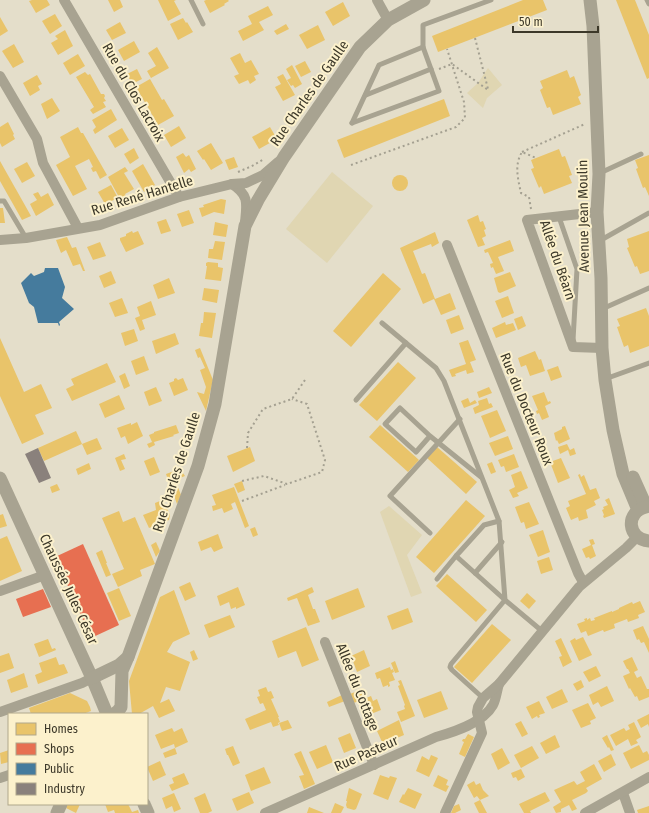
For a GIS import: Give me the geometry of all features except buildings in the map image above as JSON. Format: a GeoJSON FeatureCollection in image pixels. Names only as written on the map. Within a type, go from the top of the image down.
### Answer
{"type":"FeatureCollection","features":[{"type":"Feature","properties":{"kind":"street","name":"Rue du Clos Lacroix"},"geometry":{"type":"LineString","coordinates":[[64,0],[179,197]]}},
{"type":"Feature","properties":{"kind":"street"},"geometry":{"type":"LineString","coordinates":[[377,0],[388,20]]}},
{"type":"Feature","properties":{"kind":"street","name":"Rue Charles de Gaulle"},"geometry":{"type":"LineString","coordinates":[[245,226],[258,200],[284,157],[360,47],[388,20],[424,0]]}},
{"type":"Feature","properties":{"kind":"street","name":"Avenue Jean Moulin"},"geometry":{"type":"LineString","coordinates":[[590,0],[593,26],[597,118],[599,174],[597,212],[604,380],[613,430],[645,505]]}},
{"type":"Feature","properties":{"kind":"street"},"geometry":{"type":"LineString","coordinates":[[0,76],[37,139],[44,163],[78,228]]}},
{"type":"Feature","properties":{"kind":"street","name":"Rue René Hantelle"},"geometry":{"type":"LineString","coordinates":[[0,240],[26,238],[100,225],[179,197],[232,184],[246,183],[263,175],[284,157]]}},
{"type":"Feature","properties":{"kind":"street","name":"Rue Charles de Gaulle"},"geometry":{"type":"LineString","coordinates":[[115,713],[120,707],[122,670],[198,466],[213,412],[245,226],[246,203],[242,190],[232,184]]}},
{"type":"Feature","properties":{"kind":"street","name":"Allée du Béarn"},"geometry":{"type":"LineString","coordinates":[[573,347],[527,220],[597,212]]}},
{"type":"Feature","properties":{"kind":"street","name":"Rue du Docteur Roux"},"geometry":{"type":"LineString","coordinates":[[447,245],[572,558],[583,582]]}},
{"type":"Feature","properties":{"kind":"street"},"geometry":{"type":"LineString","coordinates":[[573,347],[602,348]]}},
{"type":"Feature","properties":{"kind":"street","name":"Chaussée Jules César"},"geometry":{"type":"LineString","coordinates":[[0,478],[31,542],[107,713]]}},
{"type":"Feature","properties":{"kind":"street"},"geometry":{"type":"LineString","coordinates":[[645,505],[634,514],[631,526],[646,541]]}},
{"type":"Feature","properties":{"kind":"street","name":"Rue Pasteur"},"geometry":{"type":"LineString","coordinates":[[483,698],[499,684],[583,582],[626,548],[646,541]]}},
{"type":"Feature","properties":{"kind":"street"},"geometry":{"type":"LineString","coordinates":[[0,591],[45,575]]}},
{"type":"Feature","properties":{"kind":"street","name":"Allée du Cottage"},"geometry":{"type":"LineString","coordinates":[[324,642],[374,764]]}},
{"type":"Feature","properties":{"kind":"street"},"geometry":{"type":"LineString","coordinates":[[0,712],[86,682],[119,665],[128,657]]}},
{"type":"Feature","properties":{"kind":"street","name":"Rue Pasteur"},"geometry":{"type":"LineString","coordinates":[[265,813],[374,764],[479,720],[493,705],[499,684]]}},
{"type":"Feature","properties":{"kind":"street"},"geometry":{"type":"LineString","coordinates":[[445,813],[482,733],[478,707],[483,698],[493,705]]}},
{"type":"Feature","properties":{"kind":"street"},"geometry":{"type":"LineString","coordinates":[[585,813],[649,777]]}},
{"type":"Feature","properties":{"kind":"street"},"geometry":{"type":"LineString","coordinates":[[623,793],[630,813]]}},
{"type":"Feature","properties":{"kind":"lane"},"geometry":{"type":"LineString","coordinates":[[191,0],[204,24]]}},
{"type":"Feature","properties":{"kind":"lane"},"geometry":{"type":"LineString","coordinates":[[423,47],[378,64],[366,96],[352,123],[439,91],[423,47],[423,25],[491,0]]}},
{"type":"Feature","properties":{"kind":"lane"},"geometry":{"type":"LineString","coordinates":[[647,0],[649,4]]}},
{"type":"Feature","properties":{"kind":"lane"},"geometry":{"type":"LineString","coordinates":[[366,96],[432,70]]}},
{"type":"Feature","properties":{"kind":"lane"},"geometry":{"type":"LineString","coordinates":[[599,174],[641,154]]}},
{"type":"Feature","properties":{"kind":"lane"},"geometry":{"type":"LineString","coordinates":[[0,201],[4,200],[26,238]]}},
{"type":"Feature","properties":{"kind":"lane"},"geometry":{"type":"LineString","coordinates":[[598,241],[649,213]]}},
{"type":"Feature","properties":{"kind":"lane"},"geometry":{"type":"LineString","coordinates":[[559,217],[576,269],[573,347]]}},
{"type":"Feature","properties":{"kind":"lane"},"geometry":{"type":"LineString","coordinates":[[601,309],[649,288]]}},
{"type":"Feature","properties":{"kind":"lane"},"geometry":{"type":"LineString","coordinates":[[382,323],[436,368],[444,381],[499,521],[502,542],[505,600],[450,664],[452,670],[483,698]]}},
{"type":"Feature","properties":{"kind":"lane"},"geometry":{"type":"LineString","coordinates":[[356,400],[406,342]]}},
{"type":"Feature","properties":{"kind":"lane"},"geometry":{"type":"LineString","coordinates":[[604,380],[649,363]]}},
{"type":"Feature","properties":{"kind":"lane"},"geometry":{"type":"LineString","coordinates":[[430,436],[416,452],[385,424],[400,408],[430,436],[482,478]]}},
{"type":"Feature","properties":{"kind":"lane"},"geometry":{"type":"LineString","coordinates":[[430,533],[390,496],[460,419]]}},
{"type":"Feature","properties":{"kind":"lane"},"geometry":{"type":"LineString","coordinates":[[436,579],[484,525],[499,521]]}},
{"type":"Feature","properties":{"kind":"lane"},"geometry":{"type":"LineString","coordinates":[[475,573],[502,542]]}},
{"type":"Feature","properties":{"kind":"lane"},"geometry":{"type":"LineString","coordinates":[[456,556],[542,631]]}},
{"type":"Feature","properties":{"kind":"path"},"geometry":{"type":"LineString","coordinates":[[452,64],[488,90],[475,38]]}},
{"type":"Feature","properties":{"kind":"path"},"geometry":{"type":"LineString","coordinates":[[351,165],[456,127],[465,118],[464,102],[448,49]]}},
{"type":"Feature","properties":{"kind":"path"},"geometry":{"type":"LineString","coordinates":[[432,70],[452,64]]}},
{"type":"Feature","properties":{"kind":"path"},"geometry":{"type":"LineString","coordinates":[[534,219],[529,198],[521,193],[517,172],[519,157],[522,152],[597,118]]}},
{"type":"Feature","properties":{"kind":"path"},"geometry":{"type":"LineString","coordinates":[[522,152],[536,158]]}},
{"type":"Feature","properties":{"kind":"path"},"geometry":{"type":"LineString","coordinates":[[247,448],[248,433],[263,409],[292,398],[305,380]]}},
{"type":"Feature","properties":{"kind":"path"},"geometry":{"type":"LineString","coordinates":[[242,500],[322,472],[326,460],[307,404],[292,398]]}},
{"type":"Feature","properties":{"kind":"path"},"geometry":{"type":"LineString","coordinates":[[242,481],[264,476],[287,484]]}},
{"type":"Feature","properties":{"kind":"shaded area"},"geometry":{"type":"Polygon","coordinates":[[[488,68],[502,85],[487,98],[483,108],[467,93],[478,83],[488,68]]]}},
{"type":"Feature","properties":{"kind":"shaded area"},"geometry":{"type":"Polygon","coordinates":[[[332,172],[373,206],[327,263],[286,229],[332,172]]]}},
{"type":"Feature","properties":{"kind":"shaded area"},"geometry":{"type":"Polygon","coordinates":[[[389,506],[422,535],[407,555],[422,593],[411,597],[380,512],[389,506]]]}}]}
